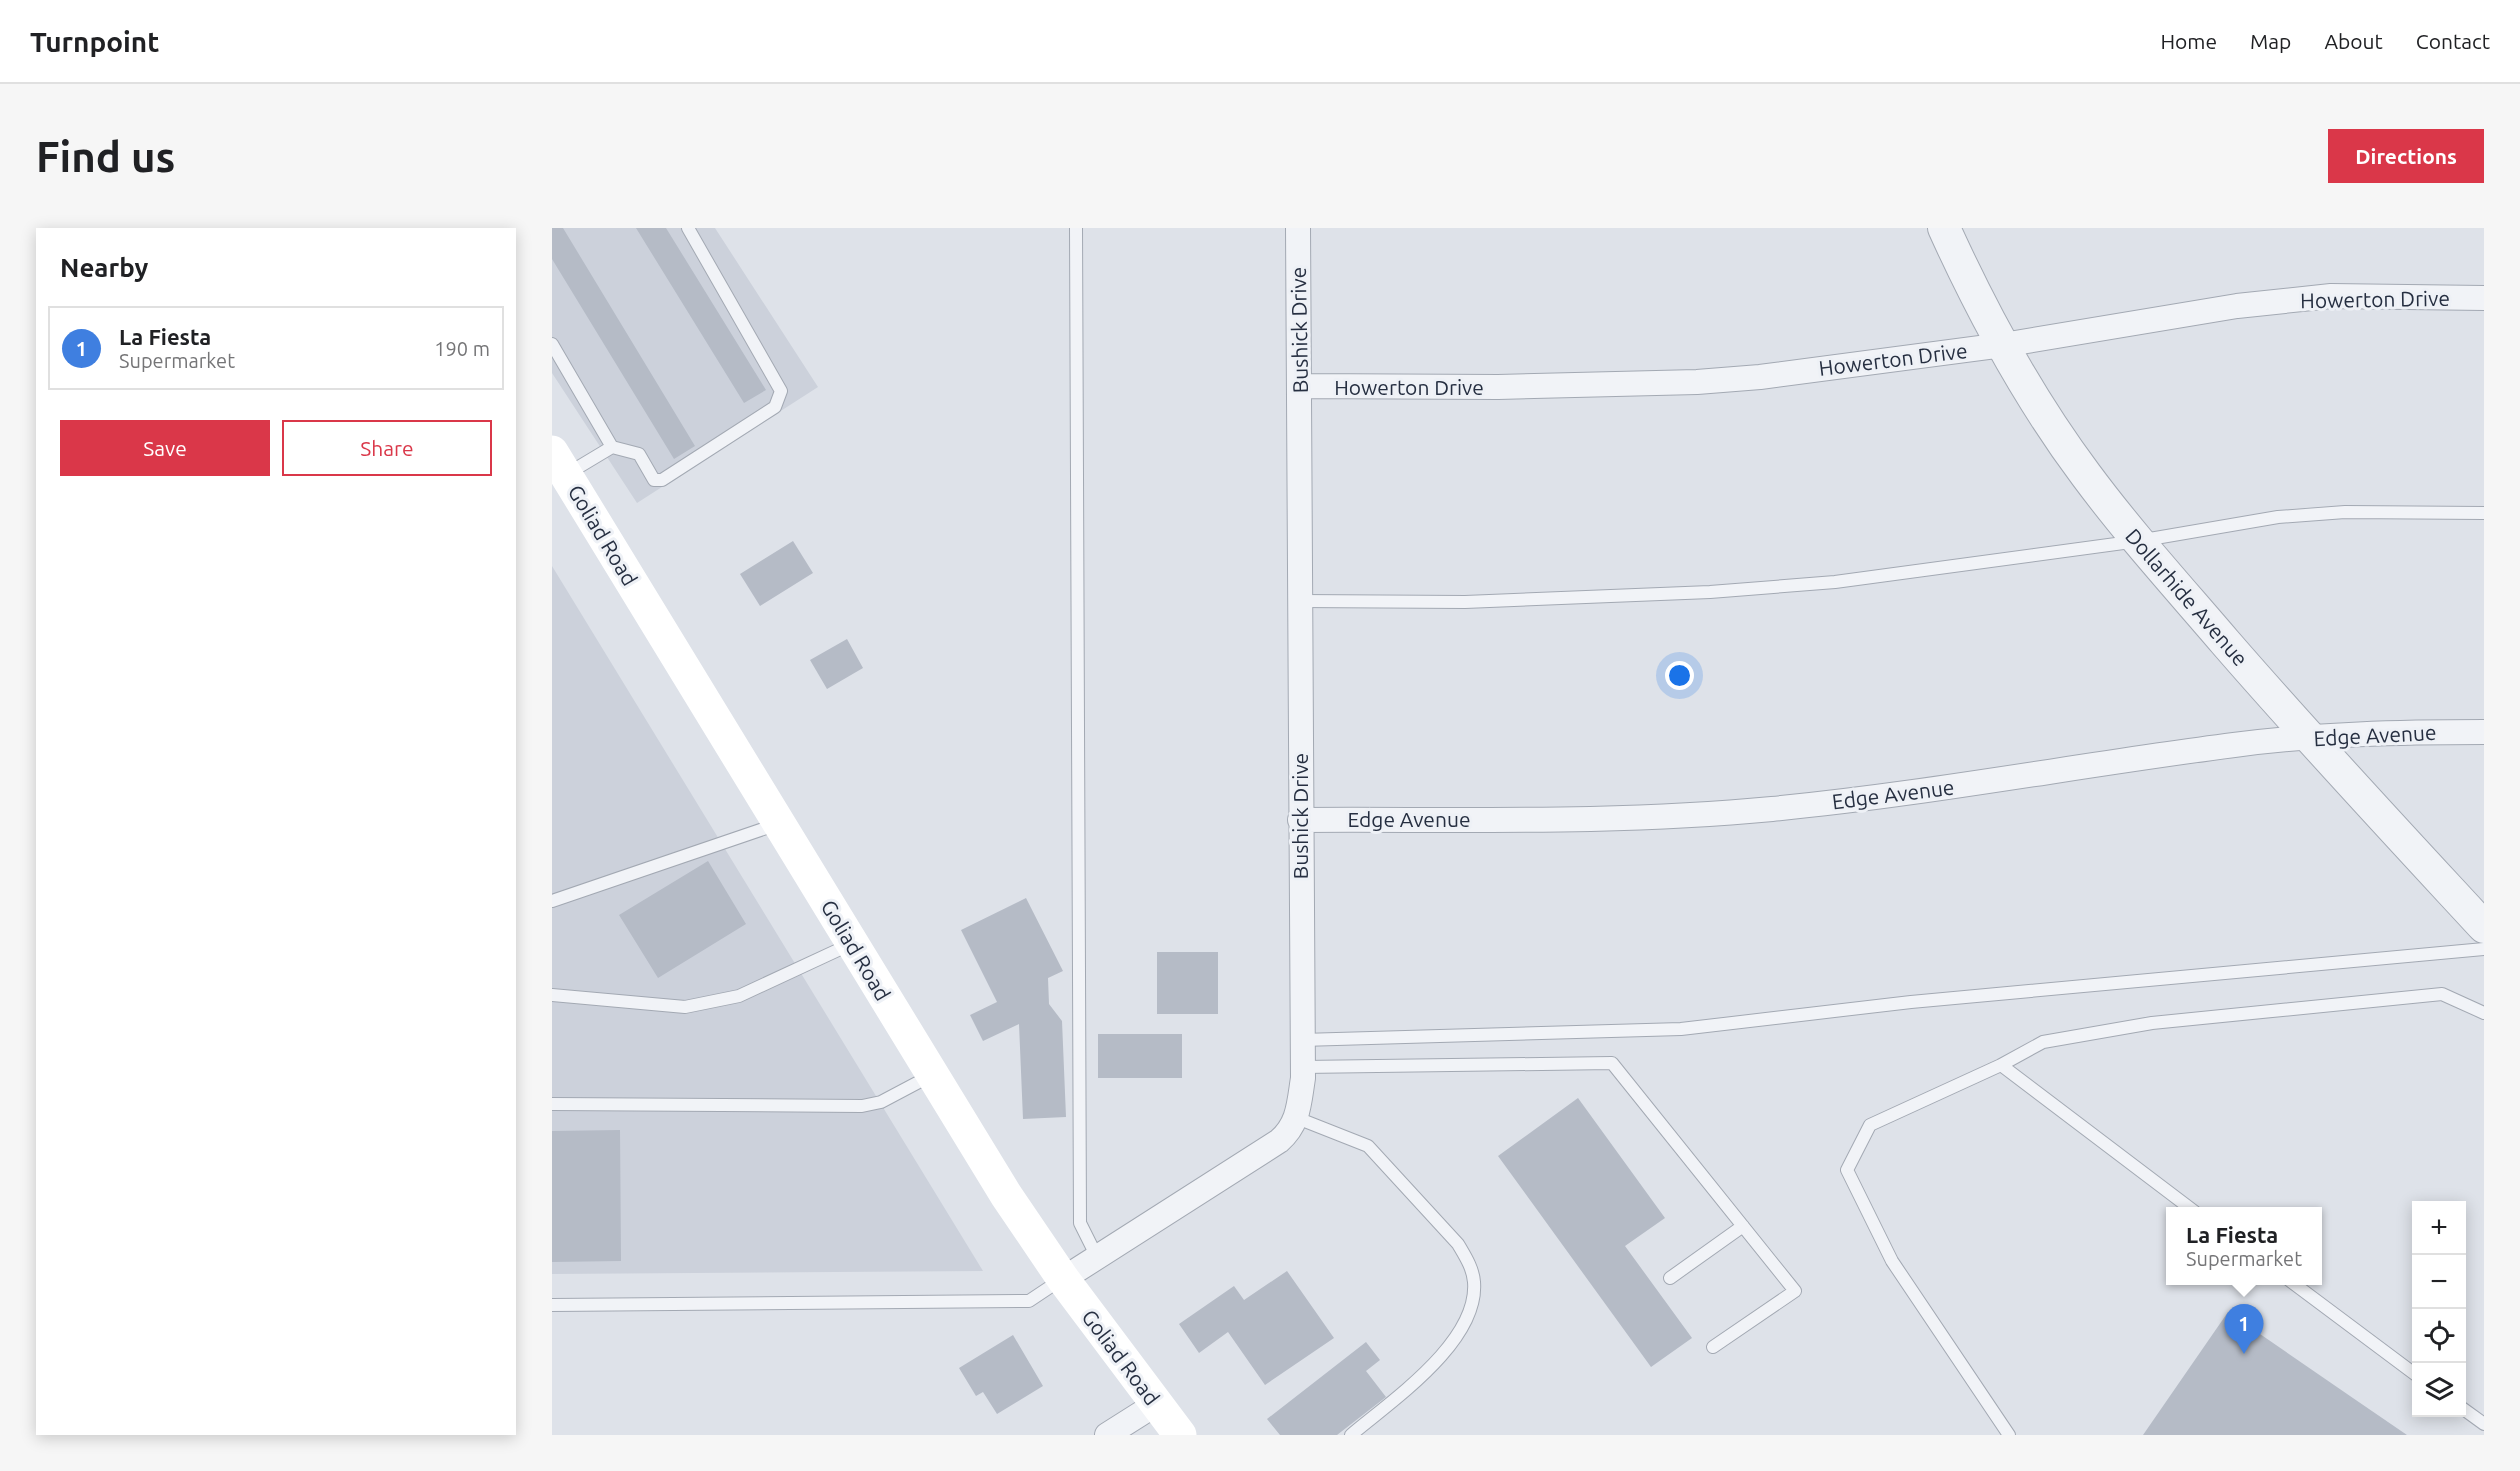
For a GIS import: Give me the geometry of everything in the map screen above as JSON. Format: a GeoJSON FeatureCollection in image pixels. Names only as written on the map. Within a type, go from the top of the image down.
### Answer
{"type":"FeatureCollection","features":[{"type":"Feature","properties":{"kind":"main road","name":"Goliad Road"},"geometry":{"type":"LineString","coordinates":[[556,459],[1006,1195],[1063,1279],[1180,1435]]}},
{"type":"Feature","properties":{"kind":"street","name":"Bushick Drive"},"geometry":{"type":"LineString","coordinates":[[1297,1118],[1303,1066],[1298,228]]}},
{"type":"Feature","properties":{"kind":"street","name":"Dollarhide Avenue"},"geometry":{"type":"LineString","coordinates":[[1944,228],[1975,297],[2043,412],[2084,473],[2138,542],[2308,738],[2484,927]]}},
{"type":"Feature","properties":{"kind":"street","name":"Howerton Drive"},"geometry":{"type":"LineString","coordinates":[[1299,386],[1498,387],[1697,382],[2003,345],[2237,306],[2331,296],[2484,298]]}},
{"type":"Feature","properties":{"kind":"street","name":"Edge Avenue"},"geometry":{"type":"LineString","coordinates":[[1300,820],[1681,816],[1771,809],[1905,794],[2235,744],[2387,732],[2484,732]]}},
{"type":"Feature","properties":{"kind":"street"},"geometry":{"type":"LineString","coordinates":[[1063,1279],[1279,1141],[1288,1133],[1297,1118]]}},
{"type":"Feature","properties":{"kind":"street"},"geometry":{"type":"LineString","coordinates":[[1107,1435],[1156,1404]]}},
{"type":"Feature","properties":{"kind":"lane"},"geometry":{"type":"LineString","coordinates":[[556,459],[612,447],[639,454],[654,480],[662,480],[775,407],[781,392],[688,228]]}},
{"type":"Feature","properties":{"kind":"lane"},"geometry":{"type":"LineString","coordinates":[[1076,228],[1080,1223],[1097,1257]]}},
{"type":"Feature","properties":{"kind":"lane"},"geometry":{"type":"LineString","coordinates":[[552,344],[556,360],[612,447]]}},
{"type":"Feature","properties":{"kind":"lane"},"geometry":{"type":"LineString","coordinates":[[1299,601],[1466,602],[1710,592],[1835,582],[2138,542],[2278,517],[2345,512],[2484,513]]}},
{"type":"Feature","properties":{"kind":"lane"},"geometry":{"type":"LineString","coordinates":[[552,901],[779,824]]}},
{"type":"Feature","properties":{"kind":"lane"},"geometry":{"type":"LineString","coordinates":[[552,995],[685,1007],[739,996],[852,943]]}},
{"type":"Feature","properties":{"kind":"lane"},"geometry":{"type":"LineString","coordinates":[[1302,1040],[1681,1029],[1923,1001],[2484,949]]}},
{"type":"Feature","properties":{"kind":"lane"},"geometry":{"type":"LineString","coordinates":[[2009,1435],[1892,1261],[1847,1170],[1870,1125],[2001,1065],[2043,1042],[2152,1023],[2442,994],[2484,1013]]}},
{"type":"Feature","properties":{"kind":"lane"},"geometry":{"type":"LineString","coordinates":[[1303,1066],[1612,1064],[1795,1291],[1713,1347]]}},
{"type":"Feature","properties":{"kind":"lane"},"geometry":{"type":"LineString","coordinates":[[2001,1065],[2188,1207]]}},
{"type":"Feature","properties":{"kind":"lane"},"geometry":{"type":"LineString","coordinates":[[552,1104],[862,1106],[881,1102],[933,1075]]}},
{"type":"Feature","properties":{"kind":"lane"},"geometry":{"type":"LineString","coordinates":[[1297,1118],[1368,1146],[1458,1244],[1469,1263],[1474,1283],[1470,1308],[1460,1332],[1446,1350],[1431,1368],[1351,1435]]}},
{"type":"Feature","properties":{"kind":"lane"},"geometry":{"type":"LineString","coordinates":[[1670,1278],[1743,1226]]}},
{"type":"Feature","properties":{"kind":"lane"},"geometry":{"type":"LineString","coordinates":[[552,1305],[1029,1301],[1063,1279]]}},
{"type":"Feature","properties":{"kind":"lane"},"geometry":{"type":"LineString","coordinates":[[2294,1285],[2412,1372]]}},
{"type":"Feature","properties":{"kind":"lane"},"geometry":{"type":"LineString","coordinates":[[2466,1411],[2484,1424]]}},
{"type":"Feature","properties":{"kind":"shaded area"},"geometry":{"type":"Polygon","coordinates":[[[552,228],[715,228],[818,387],[637,503],[552,373],[552,228]]]}},
{"type":"Feature","properties":{"kind":"shaded area"},"geometry":{"type":"Polygon","coordinates":[[[552,566],[983,1271],[552,1274],[552,566]]]}},
{"type":"Feature","properties":{"kind":"building"},"geometry":{"type":"Polygon","coordinates":[[[552,228],[563,228],[695,446],[674,459],[552,259],[552,228]]]}},
{"type":"Feature","properties":{"kind":"building"},"geometry":{"type":"Polygon","coordinates":[[[636,228],[666,228],[766,390],[744,403],[636,228]]]}},
{"type":"Feature","properties":{"kind":"building"},"geometry":{"type":"Polygon","coordinates":[[[793,541],[813,573],[760,606],[740,574],[793,541]]]}},
{"type":"Feature","properties":{"kind":"building"},"geometry":{"type":"Polygon","coordinates":[[[847,639],[863,668],[827,689],[810,660],[847,639]]]}},
{"type":"Feature","properties":{"kind":"building"},"geometry":{"type":"Polygon","coordinates":[[[708,861],[746,924],[658,978],[619,915],[708,861]]]}},
{"type":"Feature","properties":{"kind":"building"},"geometry":{"type":"Polygon","coordinates":[[[1026,898],[1063,971],[1048,978],[1049,1004],[1062,1021],[1066,1117],[1023,1119],[1019,1024],[983,1041],[970,1015],[997,1002],[961,930],[1026,898]]]}},
{"type":"Feature","properties":{"kind":"building"},"geometry":{"type":"Polygon","coordinates":[[[1157,952],[1218,952],[1218,1014],[1157,1014],[1157,952]]]}},
{"type":"Feature","properties":{"kind":"building"},"geometry":{"type":"Polygon","coordinates":[[[1098,1034],[1182,1034],[1182,1078],[1098,1078],[1098,1034]]]}},
{"type":"Feature","properties":{"kind":"building"},"geometry":{"type":"Polygon","coordinates":[[[1578,1098],[1665,1218],[1625,1246],[1692,1338],[1651,1367],[1498,1156],[1578,1098]]]}},
{"type":"Feature","properties":{"kind":"building"},"geometry":{"type":"Polygon","coordinates":[[[620,1130],[621,1261],[552,1262],[552,1131],[620,1130]]]}},
{"type":"Feature","properties":{"kind":"building"},"geometry":{"type":"Polygon","coordinates":[[[1287,1271],[1334,1338],[1265,1385],[1228,1332],[1199,1353],[1179,1324],[1234,1286],[1244,1300],[1287,1271]]]}},
{"type":"Feature","properties":{"kind":"building"},"geometry":{"type":"Polygon","coordinates":[[[2228,1312],[2350,1396],[2407,1435],[2143,1435],[2228,1312]]]}},
{"type":"Feature","properties":{"kind":"building"},"geometry":{"type":"Polygon","coordinates":[[[1013,1335],[1043,1386],[997,1414],[983,1392],[976,1396],[959,1368],[1013,1335]]]}},
{"type":"Feature","properties":{"kind":"building"},"geometry":{"type":"Polygon","coordinates":[[[1366,1342],[1380,1360],[1366,1371],[1386,1397],[1337,1435],[1280,1435],[1267,1419],[1366,1342]]]}},
{"type":"Feature","properties":{"kind":"place","name":"La Fiesta"},"geometry":{"type":"Point","coordinates":[2244,1354]}}]}
